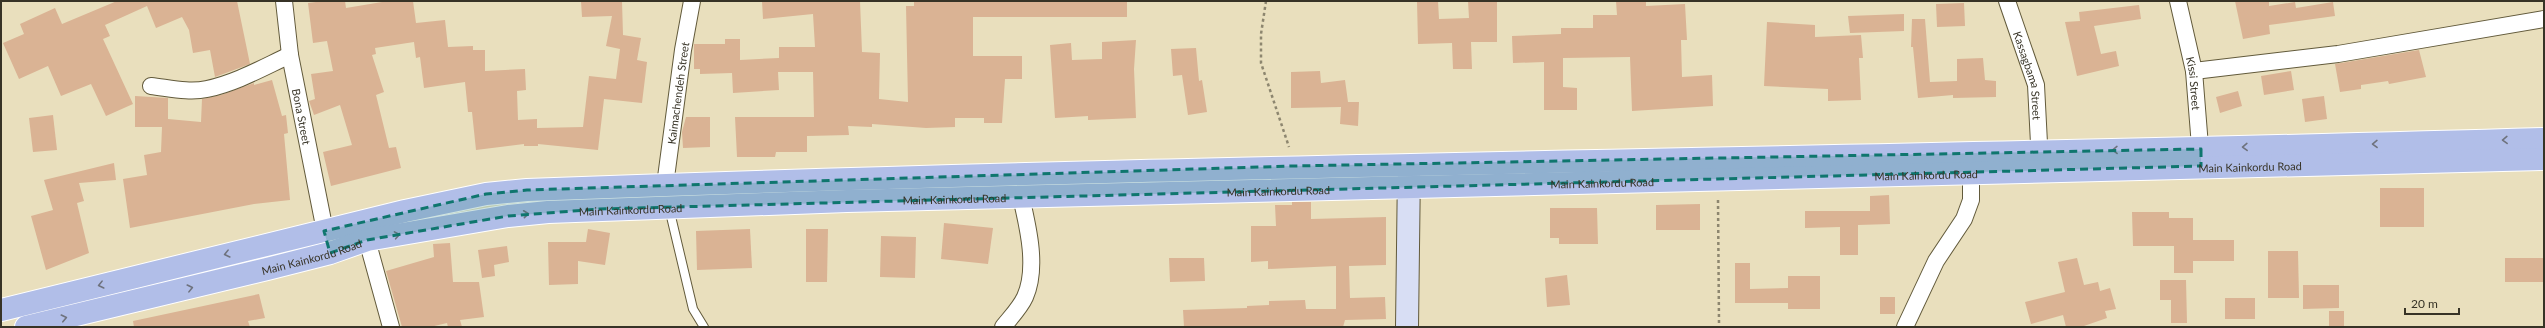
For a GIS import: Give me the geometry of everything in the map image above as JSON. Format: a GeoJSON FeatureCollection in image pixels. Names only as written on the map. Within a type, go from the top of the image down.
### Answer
{"type":"FeatureCollection","features":[{"type":"Feature","properties":{"kind":"main road"},"geometry":{"type":"LineString","coordinates":[[1,310],[265,245],[486,194],[527,190],[665,184],[1292,166],[1409,164],[1787,166],[2201,158],[2544,139]]}},
{"type":"Feature","properties":{"kind":"main road","name":"Main Kainkordu Road"},"geometry":{"type":"LineString","coordinates":[[2201,158],[2544,158]]}},
{"type":"Feature","properties":{"kind":"main road","name":"Main Kainkordu Road"},"geometry":{"type":"LineString","coordinates":[[26,327],[330,253],[367,240],[508,216],[600,209],[669,208],[846,201],[1717,179],[1787,166],[1971,172],[2040,161]]}},
{"type":"Feature","properties":{"kind":"main road"},"geometry":{"type":"LineString","coordinates":[[1407,327],[1409,164]]}},
{"type":"Feature","properties":{"kind":"main road"},"geometry":{"type":"LineString","coordinates":[[1228,168],[1230,191]]}},
{"type":"Feature","properties":{"kind":"main road"},"geometry":{"type":"LineString","coordinates":[[1146,170],[1148,194]]}},
{"type":"Feature","properties":{"kind":"main road"},"geometry":{"type":"LineString","coordinates":[[846,179],[846,201]]}},
{"type":"Feature","properties":{"kind":"street","name":"Bona Street"},"geometry":{"type":"LineString","coordinates":[[284,1],[290,55],[306,125],[324,231],[330,253]]}},
{"type":"Feature","properties":{"kind":"street","name":"Kaimachendeh Street"},"geometry":{"type":"LineString","coordinates":[[669,208],[665,184],[683,50],[692,1]]}},
{"type":"Feature","properties":{"kind":"street","name":"Kassagbama Street"},"geometry":{"type":"LineString","coordinates":[[2007,1],[2036,85],[2040,161]]}},
{"type":"Feature","properties":{"kind":"street","name":"Kissi Street"},"geometry":{"type":"LineString","coordinates":[[2178,1],[2194,71],[2201,158]]}},
{"type":"Feature","properties":{"kind":"street"},"geometry":{"type":"LineString","coordinates":[[2194,71],[2338,54],[2544,19]]}},
{"type":"Feature","properties":{"kind":"street"},"geometry":{"type":"LineString","coordinates":[[151,86],[190,91],[206,90],[225,84],[290,55]]}},
{"type":"Feature","properties":{"kind":"street"},"geometry":{"type":"LineString","coordinates":[[1905,327],[1936,261],[1964,219],[1972,200],[1971,172]]}},
{"type":"Feature","properties":{"kind":"street"},"geometry":{"type":"LineString","coordinates":[[1003,327],[1025,298],[1031,276],[1026,220],[1021,196]]}},
{"type":"Feature","properties":{"kind":"street"},"geometry":{"type":"LineString","coordinates":[[367,240],[391,327]]}},
{"type":"Feature","properties":{"kind":"lane"},"geometry":{"type":"LineString","coordinates":[[669,208],[693,309],[704,327]]}},
{"type":"Feature","properties":{"kind":"path"},"geometry":{"type":"LineString","coordinates":[[1266,1],[1261,34],[1261,63],[1287,138],[1292,166]]}},
{"type":"Feature","properties":{"kind":"path"},"geometry":{"type":"LineString","coordinates":[[1717,179],[1718,323]]}},
{"type":"Feature","properties":{"kind":"highlighted area"},"geometry":{"type":"Polygon","coordinates":[[[2201,149],[2201,166],[600,209],[508,216],[367,240],[330,253],[324,231],[486,194],[527,190],[1292,166],[2201,149]]]}},
{"type":"Feature","properties":{"kind":"building"},"geometry":{"type":"Polygon","coordinates":[[[117,1],[237,1],[250,64],[215,77],[210,50],[193,53],[189,30],[182,17],[156,28],[147,6],[105,25],[110,36],[103,39],[133,104],[106,116],[91,84],[61,96],[48,66],[19,79],[3,43],[24,34],[20,24],[55,8],[62,24],[117,1]]]}},
{"type":"Feature","properties":{"kind":"building"},"geometry":{"type":"Polygon","coordinates":[[[345,1],[346,8],[388,1],[413,1],[416,23],[445,20],[448,47],[473,46],[473,50],[485,50],[485,71],[525,69],[526,90],[517,91],[518,120],[537,119],[537,128],[583,127],[589,76],[616,79],[620,49],[606,46],[612,16],[582,17],[581,1],[622,1],[623,35],[641,38],[637,60],[647,62],[642,103],[604,99],[598,150],[538,144],[538,146],[524,146],[524,144],[476,150],[472,112],[468,112],[465,82],[424,88],[420,57],[416,58],[414,42],[375,48],[376,54],[372,55],[384,92],[376,95],[389,148],[396,147],[401,168],[331,186],[323,152],[352,145],[340,105],[314,115],[309,101],[315,99],[311,74],[333,71],[327,41],[313,43],[308,3],[345,1]]]}},
{"type":"Feature","properties":{"kind":"building"},"geometry":{"type":"Polygon","coordinates":[[[762,1],[860,1],[862,52],[880,53],[879,99],[908,102],[906,6],[914,6],[914,1],[1127,1],[1127,17],[973,17],[973,56],[1022,56],[1022,79],[1005,79],[1002,123],[984,123],[984,118],[955,118],[955,127],[926,128],[872,124],[872,127],[848,126],[849,135],[807,136],[807,152],[776,152],[775,157],[737,157],[735,117],[814,117],[813,72],[778,72],[779,90],[733,93],[732,73],[700,74],[700,69],[694,69],[694,44],[725,44],[725,39],[740,39],[740,60],[779,58],[779,47],[815,47],[813,14],[763,19],[762,1]]]}},
{"type":"Feature","properties":{"kind":"building"},"geometry":{"type":"Polygon","coordinates":[[[1417,1],[1438,1],[1439,19],[1469,18],[1468,1],[1497,1],[1497,42],[1471,42],[1472,69],[1453,69],[1452,43],[1418,44],[1417,1]]]}},
{"type":"Feature","properties":{"kind":"building"},"geometry":{"type":"Polygon","coordinates":[[[1616,1],[1646,1],[1646,6],[1685,4],[1687,40],[1681,40],[1682,77],[1712,75],[1713,106],[1632,111],[1630,57],[1563,58],[1563,87],[1577,88],[1577,110],[1544,110],[1544,62],[1513,63],[1512,36],[1561,34],[1561,28],[1593,28],[1593,15],[1617,15],[1616,1]]]}},
{"type":"Feature","properties":{"kind":"building"},"geometry":{"type":"Polygon","coordinates":[[[2235,1],[2269,1],[2269,6],[2295,2],[2296,8],[2333,2],[2335,16],[2269,25],[2270,34],[2243,39],[2235,1]]]}},
{"type":"Feature","properties":{"kind":"building"},"geometry":{"type":"Polygon","coordinates":[[[1964,3],[1965,26],[1937,27],[1936,4],[1964,3]]]}},
{"type":"Feature","properties":{"kind":"building"},"geometry":{"type":"Polygon","coordinates":[[[2139,5],[2141,19],[2094,26],[2101,54],[2116,51],[2119,66],[2077,76],[2065,22],[2080,21],[2079,12],[2139,5]]]}},
{"type":"Feature","properties":{"kind":"building"},"geometry":{"type":"Polygon","coordinates":[[[1904,14],[1904,31],[1850,33],[1848,16],[1904,14]]]}},
{"type":"Feature","properties":{"kind":"building"},"geometry":{"type":"Polygon","coordinates":[[[1912,19],[1925,19],[1930,82],[1957,81],[1957,59],[1983,58],[1985,80],[1996,81],[1996,97],[1953,98],[1953,95],[1918,98],[1913,47],[1911,47],[1912,19]]]}},
{"type":"Feature","properties":{"kind":"building"},"geometry":{"type":"Polygon","coordinates":[[[1767,22],[1815,25],[1815,37],[1861,35],[1863,58],[1859,58],[1861,100],[1828,101],[1828,89],[1764,86],[1767,22]]]}},
{"type":"Feature","properties":{"kind":"building"},"geometry":{"type":"Polygon","coordinates":[[[1136,40],[1134,69],[1136,118],[1088,120],[1088,116],[1055,118],[1050,45],[1071,43],[1072,60],[1102,59],[1102,42],[1136,40]]]}},
{"type":"Feature","properties":{"kind":"building"},"geometry":{"type":"Polygon","coordinates":[[[1196,48],[1199,81],[1202,80],[1207,112],[1188,115],[1182,75],[1173,76],[1171,49],[1196,48]]]}},
{"type":"Feature","properties":{"kind":"building"},"geometry":{"type":"Polygon","coordinates":[[[2419,50],[2426,77],[2389,84],[2388,81],[2361,85],[2361,89],[2340,92],[2335,64],[2419,50]]]}},
{"type":"Feature","properties":{"kind":"building"},"geometry":{"type":"Polygon","coordinates":[[[1320,71],[1321,83],[1345,80],[1348,102],[1359,102],[1358,126],[1340,124],[1341,107],[1291,108],[1291,72],[1320,71]]]}},
{"type":"Feature","properties":{"kind":"building"},"geometry":{"type":"Polygon","coordinates":[[[2291,71],[2294,90],[2264,95],[2261,76],[2291,71]]]}},
{"type":"Feature","properties":{"kind":"building"},"geometry":{"type":"Polygon","coordinates":[[[272,80],[282,116],[286,115],[288,133],[284,134],[290,200],[254,204],[130,228],[123,179],[147,175],[144,155],[161,152],[162,127],[135,127],[135,96],[168,98],[168,119],[201,122],[202,99],[221,95],[254,83],[254,85],[272,80]]]}},
{"type":"Feature","properties":{"kind":"building"},"geometry":{"type":"Polygon","coordinates":[[[2238,91],[2242,106],[2220,113],[2216,97],[2238,91]]]}},
{"type":"Feature","properties":{"kind":"building"},"geometry":{"type":"Polygon","coordinates":[[[2324,96],[2327,119],[2305,122],[2302,99],[2324,96]]]}},
{"type":"Feature","properties":{"kind":"building"},"geometry":{"type":"Polygon","coordinates":[[[53,115],[57,150],[33,152],[29,118],[53,115]]]}},
{"type":"Feature","properties":{"kind":"building"},"geometry":{"type":"Polygon","coordinates":[[[686,117],[710,117],[710,147],[683,148],[682,132],[686,117]]]}},
{"type":"Feature","properties":{"kind":"building"},"geometry":{"type":"Polygon","coordinates":[[[114,163],[116,180],[79,183],[84,201],[77,203],[89,253],[46,270],[31,216],[53,210],[44,180],[114,163]]]}},
{"type":"Feature","properties":{"kind":"building"},"geometry":{"type":"Polygon","coordinates":[[[2380,188],[2424,188],[2424,227],[2380,227],[2380,188]]]}},
{"type":"Feature","properties":{"kind":"building"},"geometry":{"type":"Polygon","coordinates":[[[1889,195],[1890,224],[1858,225],[1858,255],[1840,255],[1840,227],[1805,228],[1805,211],[1870,211],[1870,196],[1889,195]]]}},
{"type":"Feature","properties":{"kind":"building"},"geometry":{"type":"Polygon","coordinates":[[[1292,202],[1311,202],[1311,219],[1386,217],[1386,265],[1349,266],[1350,298],[1385,297],[1386,319],[1345,320],[1343,327],[1184,327],[1183,310],[1247,308],[1247,306],[1269,305],[1269,301],[1305,300],[1306,309],[1336,309],[1336,266],[1268,269],[1268,261],[1251,262],[1251,226],[1276,226],[1275,205],[1292,205],[1292,202]]]}},
{"type":"Feature","properties":{"kind":"building"},"geometry":{"type":"Polygon","coordinates":[[[1700,204],[1700,230],[1656,230],[1656,205],[1700,204]]]}},
{"type":"Feature","properties":{"kind":"building"},"geometry":{"type":"Polygon","coordinates":[[[1550,208],[1597,208],[1598,244],[1559,244],[1559,238],[1550,238],[1550,208]]]}},
{"type":"Feature","properties":{"kind":"building"},"geometry":{"type":"Polygon","coordinates":[[[2132,212],[2169,212],[2169,218],[2193,218],[2193,240],[2234,240],[2234,261],[2193,261],[2193,273],[2174,273],[2174,246],[2133,246],[2132,212]]]}},
{"type":"Feature","properties":{"kind":"building"},"geometry":{"type":"Polygon","coordinates":[[[944,223],[993,228],[988,264],[941,259],[944,223]]]}},
{"type":"Feature","properties":{"kind":"building"},"geometry":{"type":"Polygon","coordinates":[[[588,229],[610,233],[605,265],[578,261],[578,284],[549,285],[548,242],[586,242],[588,229]]]}},
{"type":"Feature","properties":{"kind":"building"},"geometry":{"type":"Polygon","coordinates":[[[750,229],[752,268],[697,270],[696,231],[750,229]]]}},
{"type":"Feature","properties":{"kind":"building"},"geometry":{"type":"Polygon","coordinates":[[[806,229],[828,229],[827,282],[806,282],[806,229]]]}},
{"type":"Feature","properties":{"kind":"building"},"geometry":{"type":"Polygon","coordinates":[[[881,236],[916,237],[915,278],[880,277],[881,236]]]}},
{"type":"Feature","properties":{"kind":"building"},"geometry":{"type":"Polygon","coordinates":[[[450,243],[453,282],[479,282],[484,317],[460,320],[462,327],[448,327],[447,323],[430,327],[402,327],[386,271],[434,257],[433,244],[450,243]]]}},
{"type":"Feature","properties":{"kind":"building"},"geometry":{"type":"Polygon","coordinates":[[[507,246],[509,262],[494,265],[495,276],[482,278],[478,250],[507,246]]]}},
{"type":"Feature","properties":{"kind":"building"},"geometry":{"type":"Polygon","coordinates":[[[2268,251],[2298,251],[2299,298],[2268,298],[2268,251]]]}},
{"type":"Feature","properties":{"kind":"building"},"geometry":{"type":"Polygon","coordinates":[[[1169,258],[1204,258],[1205,281],[1170,282],[1169,258]]]}},
{"type":"Feature","properties":{"kind":"building"},"geometry":{"type":"Polygon","coordinates":[[[2077,258],[2084,285],[2098,282],[2100,291],[2110,288],[2116,309],[2105,311],[2107,318],[2081,327],[2066,327],[2063,315],[2031,324],[2025,302],[2065,292],[2058,262],[2077,258]]]}},
{"type":"Feature","properties":{"kind":"building"},"geometry":{"type":"Polygon","coordinates":[[[2505,258],[2544,258],[2544,282],[2505,282],[2505,258]]]}},
{"type":"Feature","properties":{"kind":"building"},"geometry":{"type":"Polygon","coordinates":[[[1735,263],[1750,263],[1750,289],[1788,288],[1788,276],[1820,276],[1820,309],[1788,309],[1788,303],[1735,303],[1735,263]]]}},
{"type":"Feature","properties":{"kind":"building"},"geometry":{"type":"Polygon","coordinates":[[[1567,275],[1570,305],[1547,307],[1545,278],[1567,275]]]}},
{"type":"Feature","properties":{"kind":"building"},"geometry":{"type":"Polygon","coordinates":[[[2160,280],[2186,280],[2187,323],[2171,323],[2171,300],[2160,300],[2160,280]]]}},
{"type":"Feature","properties":{"kind":"building"},"geometry":{"type":"Polygon","coordinates":[[[2303,285],[2339,285],[2339,308],[2303,309],[2303,285]]]}},
{"type":"Feature","properties":{"kind":"building"},"geometry":{"type":"Polygon","coordinates":[[[259,294],[265,318],[248,321],[250,327],[134,327],[133,321],[259,294]]]}},
{"type":"Feature","properties":{"kind":"building"},"geometry":{"type":"Polygon","coordinates":[[[1880,297],[1895,297],[1895,314],[1880,314],[1880,297]]]}},
{"type":"Feature","properties":{"kind":"building"},"geometry":{"type":"Polygon","coordinates":[[[2225,298],[2255,298],[2255,319],[2225,319],[2225,298]]]}},
{"type":"Feature","properties":{"kind":"building"},"geometry":{"type":"Polygon","coordinates":[[[2329,311],[2344,311],[2344,327],[2329,327],[2329,311]]]}}]}
